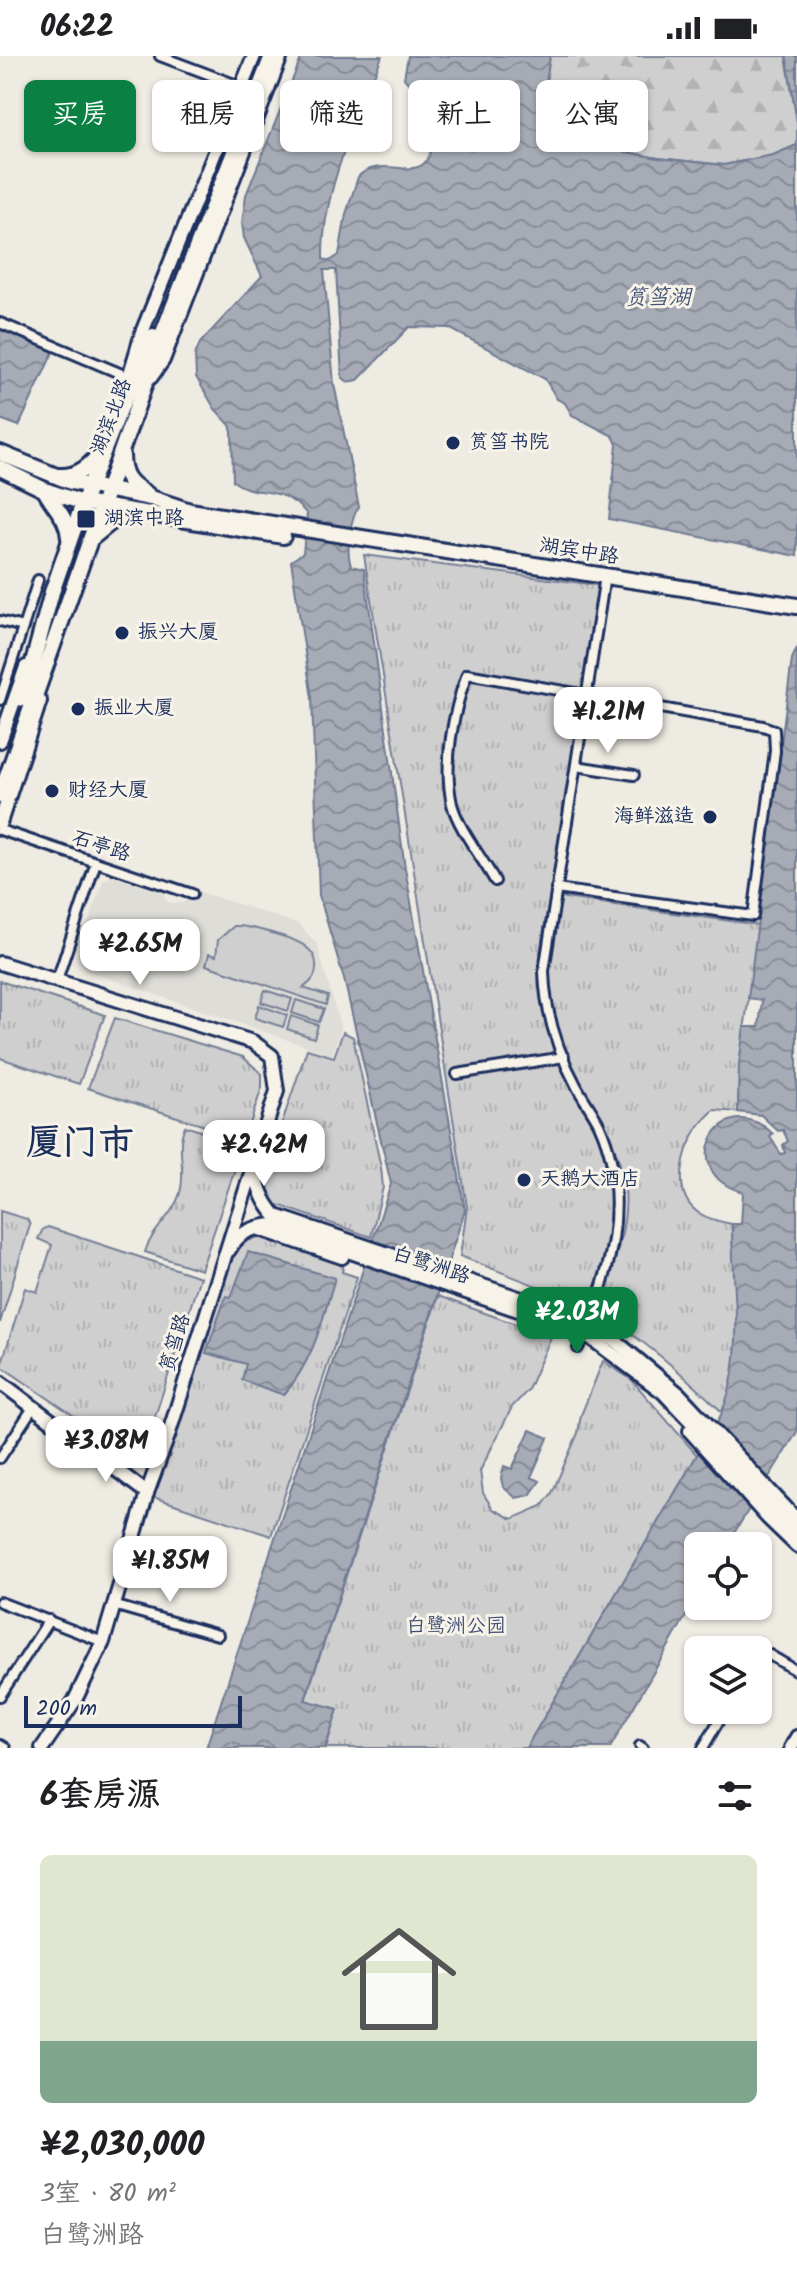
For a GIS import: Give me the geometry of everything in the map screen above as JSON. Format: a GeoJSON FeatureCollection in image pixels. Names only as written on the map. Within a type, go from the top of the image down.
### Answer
{"type":"FeatureCollection","features":[{"type":"Feature","properties":{"kind":"main road"},"geometry":{"type":"LineString","coordinates":[[251,80],[254,56]]}},
{"type":"Feature","properties":{"kind":"main road","name":"湖滨北路"},"geometry":{"type":"LineString","coordinates":[[254,80],[263,56]]}},
{"type":"Feature","properties":{"kind":"main road","name":"湖滨北路"},"geometry":{"type":"LineString","coordinates":[[256,80],[272,56]]}},
{"type":"Feature","properties":{"kind":"main road"},"geometry":{"type":"LineString","coordinates":[[146,383],[163,360],[281,56]]}},
{"type":"Feature","properties":{"kind":"main road"},"geometry":{"type":"LineString","coordinates":[[121,407],[143,330],[222,152]]}},
{"type":"Feature","properties":{"kind":"main road","name":"湖滨北路"},"geometry":{"type":"LineString","coordinates":[[114,446],[121,407],[160,322],[226,152]]}},
{"type":"Feature","properties":{"kind":"main road","name":"湖滨北路"},"geometry":{"type":"LineString","coordinates":[[0,769],[27,686],[52,592],[83,503],[98,488],[114,446],[146,383],[228,152]]}},
{"type":"Feature","properties":{"kind":"main road"},"geometry":{"type":"LineString","coordinates":[[56,476],[71,477],[114,446],[126,479],[154,499]]}},
{"type":"Feature","properties":{"kind":"main road"},"geometry":{"type":"LineString","coordinates":[[0,453],[56,476],[98,488],[299,534]]}},
{"type":"Feature","properties":{"kind":"main road"},"geometry":{"type":"LineString","coordinates":[[0,468],[45,490],[83,503],[299,534]]}},
{"type":"Feature","properties":{"kind":"main road","name":"湖滨北路"},"geometry":{"type":"LineString","coordinates":[[0,796],[101,505],[98,488]]}},
{"type":"Feature","properties":{"kind":"main road"},"geometry":{"type":"LineString","coordinates":[[45,490],[69,525],[69,543]]}},
{"type":"Feature","properties":{"kind":"main road"},"geometry":{"type":"LineString","coordinates":[[88,544],[98,530],[116,518],[153,514]]}},
{"type":"Feature","properties":{"kind":"main road","name":"湖宾中路"},"geometry":{"type":"LineString","coordinates":[[299,534],[604,581],[797,606]]}},
{"type":"Feature","properties":{"kind":"main road"},"geometry":{"type":"LineString","coordinates":[[604,581],[797,615]]}},
{"type":"Feature","properties":{"kind":"main road"},"geometry":{"type":"LineString","coordinates":[[0,741],[52,592]]}},
{"type":"Feature","properties":{"kind":"main road"},"geometry":{"type":"LineString","coordinates":[[0,823],[55,657],[52,644]]}},
{"type":"Feature","properties":{"kind":"main road","name":"白鹭洲路"},"geometry":{"type":"LineString","coordinates":[[0,956],[16,967]]}},
{"type":"Feature","properties":{"kind":"main road","name":"白鹭洲路"},"geometry":{"type":"LineString","coordinates":[[0,963],[253,1042],[272,1056],[277,1091],[237,1214]]}},
{"type":"Feature","properties":{"kind":"main road","name":"白鹭洲路"},"geometry":{"type":"LineString","coordinates":[[257,1152],[256,1177],[265,1204],[276,1216],[365,1252],[446,1279],[547,1322],[585,1332],[625,1349],[679,1394],[706,1431],[797,1534]]}},
{"type":"Feature","properties":{"kind":"main road","name":"筼筜路"},"geometry":{"type":"LineString","coordinates":[[42,1748],[75,1700],[103,1642],[147,1493],[168,1436],[237,1214]]}},
{"type":"Feature","properties":{"kind":"main road","name":"白鹭洲路"},"geometry":{"type":"LineString","coordinates":[[220,1267],[234,1239],[254,1227],[273,1225],[557,1311],[585,1332]]}},
{"type":"Feature","properties":{"kind":"main road"},"geometry":{"type":"LineString","coordinates":[[0,1382],[147,1493]]}},
{"type":"Feature","properties":{"kind":"main road","name":"白鹭洲路"},"geometry":{"type":"LineString","coordinates":[[706,1431],[775,1506],[797,1546]]}},
{"type":"Feature","properties":{"kind":"main road"},"geometry":{"type":"LineString","coordinates":[[87,1447],[134,1454],[168,1436]]}},
{"type":"Feature","properties":{"kind":"main road","name":"白鹭洲路"},"geometry":{"type":"LineString","coordinates":[[775,1506],[797,1510]]}},
{"type":"Feature","properties":{"kind":"main road","name":"白鹭洲路"},"geometry":{"type":"LineString","coordinates":[[775,1506],[797,1520]]}},
{"type":"Feature","properties":{"kind":"main road"},"geometry":{"type":"LineString","coordinates":[[791,1748],[797,1737]]}},
{"type":"Feature","properties":{"kind":"street"},"geometry":{"type":"LineString","coordinates":[[160,56],[224,80]]}},
{"type":"Feature","properties":{"kind":"street"},"geometry":{"type":"LineString","coordinates":[[0,323],[129,377]]}},
{"type":"Feature","properties":{"kind":"street"},"geometry":{"type":"LineString","coordinates":[[15,698],[1,696],[38,580]]}},
{"type":"Feature","properties":{"kind":"street"},"geometry":{"type":"LineString","coordinates":[[585,1332],[615,1238],[616,1180],[598,1122],[576,1085],[548,1009],[544,955],[604,581]]}},
{"type":"Feature","properties":{"kind":"street"},"geometry":{"type":"LineString","coordinates":[[0,621],[23,627]]}},
{"type":"Feature","properties":{"kind":"street"},"geometry":{"type":"LineString","coordinates":[[495,881],[453,807],[450,773],[453,733],[460,693],[467,674],[774,730],[775,751],[753,916],[556,889]]}},
{"type":"Feature","properties":{"kind":"street"},"geometry":{"type":"LineString","coordinates":[[576,766],[634,775]]}},
{"type":"Feature","properties":{"kind":"street","name":"石亭路"},"geometry":{"type":"LineString","coordinates":[[0,830],[192,894]]}},
{"type":"Feature","properties":{"kind":"street"},"geometry":{"type":"LineString","coordinates":[[57,980],[96,862]]}},
{"type":"Feature","properties":{"kind":"street"},"geometry":{"type":"LineString","coordinates":[[457,1074],[564,1057]]}},
{"type":"Feature","properties":{"kind":"street"},"geometry":{"type":"LineString","coordinates":[[0,1458],[34,1406]]}},
{"type":"Feature","properties":{"kind":"street"},"geometry":{"type":"LineString","coordinates":[[0,1602],[103,1642]]}},
{"type":"Feature","properties":{"kind":"street"},"geometry":{"type":"LineString","coordinates":[[113,1605],[218,1635]]}},
{"type":"Feature","properties":{"kind":"street"},"geometry":{"type":"LineString","coordinates":[[0,1696],[49,1620]]}},
{"type":"Feature","properties":{"kind":"street"},"geometry":{"type":"LineString","coordinates":[[772,1656],[797,1671]]}},
{"type":"Feature","properties":{"kind":"street"},"geometry":{"type":"LineString","coordinates":[[703,1748],[717,1724]]}},
{"type":"Feature","properties":{"kind":"street"},"geometry":{"type":"LineString","coordinates":[[0,1745],[5,1748]]}},
{"type":"Feature","properties":{"kind":"shaded area"},"geometry":{"type":"Polygon","coordinates":[[[112,876],[163,893],[172,903],[183,903],[194,897],[197,891],[299,924],[317,944],[341,1029],[332,1055],[87,971],[77,956],[103,881],[112,876]]]}},
{"type":"Feature","properties":{"kind":"green space"},"geometry":{"type":"Polygon","coordinates":[[[550,56],[786,56],[797,122],[797,145],[773,155],[724,165],[626,152],[648,152],[648,80],[546,80],[550,56]]]}},
{"type":"Feature","properties":{"kind":"green space"},"geometry":{"type":"Polygon","coordinates":[[[364,555],[604,586],[540,952],[540,994],[560,1047],[598,1122],[612,1161],[612,1214],[604,1261],[588,1306],[460,1256],[467,1207],[364,555]]]}},
{"type":"Feature","properties":{"kind":"green space"},"geometry":{"type":"Polygon","coordinates":[[[558,897],[759,925],[739,1065],[738,1112],[714,1110],[705,1119],[692,1138],[682,1171],[684,1193],[696,1211],[732,1224],[737,1345],[730,1391],[722,1412],[662,1358],[596,1311],[619,1244],[625,1192],[619,1160],[571,1064],[555,1020],[549,963],[558,897]]]}},
{"type":"Feature","properties":{"kind":"green space"},"geometry":{"type":"Polygon","coordinates":[[[234,926],[271,933],[308,949],[315,959],[316,969],[312,980],[303,988],[328,996],[326,1005],[206,965],[209,954],[216,956],[218,940],[234,926]]]}},
{"type":"Feature","properties":{"kind":"green space"},"geometry":{"type":"Polygon","coordinates":[[[0,981],[105,1015],[79,1084],[0,1058],[0,981]]]}},
{"type":"Feature","properties":{"kind":"green space"},"geometry":{"type":"Polygon","coordinates":[[[265,990],[292,999],[288,1011],[261,1002],[265,990]]]}},
{"type":"Feature","properties":{"kind":"green space"},"geometry":{"type":"Polygon","coordinates":[[[296,1000],[324,1009],[319,1022],[292,1013],[296,1000]]]}},
{"type":"Feature","properties":{"kind":"green space"},"geometry":{"type":"Polygon","coordinates":[[[259,1005],[287,1015],[283,1027],[255,1018],[259,1005]]]}},
{"type":"Feature","properties":{"kind":"green space"},"geometry":{"type":"Polygon","coordinates":[[[291,1016],[318,1025],[314,1038],[287,1029],[291,1016]]]}},
{"type":"Feature","properties":{"kind":"green space"},"geometry":{"type":"Polygon","coordinates":[[[115,1018],[243,1057],[262,1074],[262,1087],[245,1139],[88,1088],[115,1018]]]}},
{"type":"Feature","properties":{"kind":"green space"},"geometry":{"type":"Polygon","coordinates":[[[343,1032],[353,1037],[381,1168],[383,1187],[371,1237],[275,1204],[266,1191],[264,1176],[307,1049],[334,1057],[343,1032]]]}},
{"type":"Feature","properties":{"kind":"green space"},"geometry":{"type":"Polygon","coordinates":[[[185,1126],[243,1145],[201,1270],[145,1252],[180,1193],[181,1142],[185,1126]]]}},
{"type":"Feature","properties":{"kind":"green space"},"geometry":{"type":"Polygon","coordinates":[[[0,1211],[27,1219],[30,1225],[0,1323],[0,1211]]]}},
{"type":"Feature","properties":{"kind":"green space"},"geometry":{"type":"Polygon","coordinates":[[[48,1227],[200,1277],[150,1432],[142,1441],[131,1444],[108,1439],[1,1366],[25,1288],[37,1292],[52,1245],[38,1239],[43,1229],[48,1227]]]}},
{"type":"Feature","properties":{"kind":"green space"},"geometry":{"type":"Polygon","coordinates":[[[263,1235],[344,1262],[342,1272],[357,1277],[271,1536],[153,1497],[225,1266],[235,1246],[263,1235]]]}},
{"type":"Feature","properties":{"kind":"green space","name":"白鹭洲公园"},"geometry":{"type":"Polygon","coordinates":[[[438,1296],[551,1337],[528,1390],[512,1407],[480,1471],[483,1493],[493,1509],[512,1519],[542,1506],[552,1493],[578,1433],[581,1415],[603,1361],[632,1380],[697,1455],[526,1748],[326,1748],[338,1709],[305,1701],[438,1296]]]}},
{"type":"Feature","properties":{"kind":"water","name":"筼筜湖"},"geometry":{"type":"Polygon","coordinates":[[[302,56],[382,56],[372,80],[292,80],[302,56]]]}},
{"type":"Feature","properties":{"kind":"water","name":"筼筜湖"},"geometry":{"type":"Polygon","coordinates":[[[408,56],[550,56],[546,80],[536,80],[536,152],[626,152],[724,165],[773,155],[797,145],[797,556],[609,519],[617,444],[613,436],[572,415],[565,403],[557,399],[545,379],[449,328],[409,327],[358,380],[348,382],[342,377],[336,270],[324,270],[334,384],[359,507],[351,527],[349,560],[351,566],[364,569],[405,868],[465,1210],[305,1700],[338,1709],[325,1748],[206,1748],[391,1184],[344,979],[319,895],[312,698],[291,561],[303,553],[307,514],[287,498],[250,489],[233,481],[230,425],[215,409],[196,377],[195,355],[200,343],[262,276],[244,238],[242,223],[246,195],[280,111],[280,152],[344,152],[328,206],[324,233],[323,259],[330,261],[339,255],[346,214],[358,177],[369,170],[380,167],[415,168],[424,164],[430,152],[520,152],[520,80],[408,82],[404,78],[408,56]]]}},
{"type":"Feature","properties":{"kind":"water"},"geometry":{"type":"Polygon","coordinates":[[[786,56],[797,56],[797,122],[787,59],[786,56]]]}},
{"type":"Feature","properties":{"kind":"water"},"geometry":{"type":"Polygon","coordinates":[[[0,329],[54,350],[19,426],[0,419],[0,329]]]}},
{"type":"Feature","properties":{"kind":"water"},"geometry":{"type":"Polygon","coordinates":[[[797,648],[797,1432],[735,1532],[684,1532],[684,1619],[610,1748],[526,1748],[715,1428],[727,1400],[736,1344],[732,1224],[741,1224],[743,1192],[722,1182],[711,1168],[708,1152],[712,1137],[722,1125],[737,1119],[754,1121],[773,1134],[770,1137],[781,1154],[785,1153],[783,1145],[788,1141],[783,1130],[778,1131],[761,1115],[738,1112],[744,1027],[759,1027],[762,1000],[748,998],[792,659],[797,648]]]}},
{"type":"Feature","properties":{"kind":"water"},"geometry":{"type":"Polygon","coordinates":[[[248,1252],[335,1278],[310,1353],[284,1395],[242,1380],[246,1364],[206,1353],[226,1296],[231,1297],[248,1252]]]}},
{"type":"Feature","properties":{"kind":"water"},"geometry":{"type":"Polygon","coordinates":[[[530,1430],[548,1438],[531,1477],[540,1481],[530,1495],[516,1498],[503,1487],[501,1478],[504,1466],[512,1469],[530,1430]]]}},
{"type":"Feature","properties":{"kind":"place","name":"筼筜书院"},"geometry":{"type":"Point","coordinates":[453,443]}},
{"type":"Feature","properties":{"kind":"place","name":"湖滨中路"},"geometry":{"type":"Point","coordinates":[86,519]}},
{"type":"Feature","properties":{"kind":"place","name":"振兴大厦"},"geometry":{"type":"Point","coordinates":[122,633]}},
{"type":"Feature","properties":{"kind":"place","name":"振业大厦"},"geometry":{"type":"Point","coordinates":[78,709]}},
{"type":"Feature","properties":{"kind":"place","name":"财经大厦"},"geometry":{"type":"Point","coordinates":[52,791]}},
{"type":"Feature","properties":{"kind":"place","name":"海鲜滋造"},"geometry":{"type":"Point","coordinates":[710,817]}},
{"type":"Feature","properties":{"kind":"place","name":"天鹅大酒店"},"geometry":{"type":"Point","coordinates":[524,1180]}},
{"type":"Feature","properties":{"kind":"district","name":"厦门市"},"geometry":{"type":"Point","coordinates":[80,1144]}}]}
